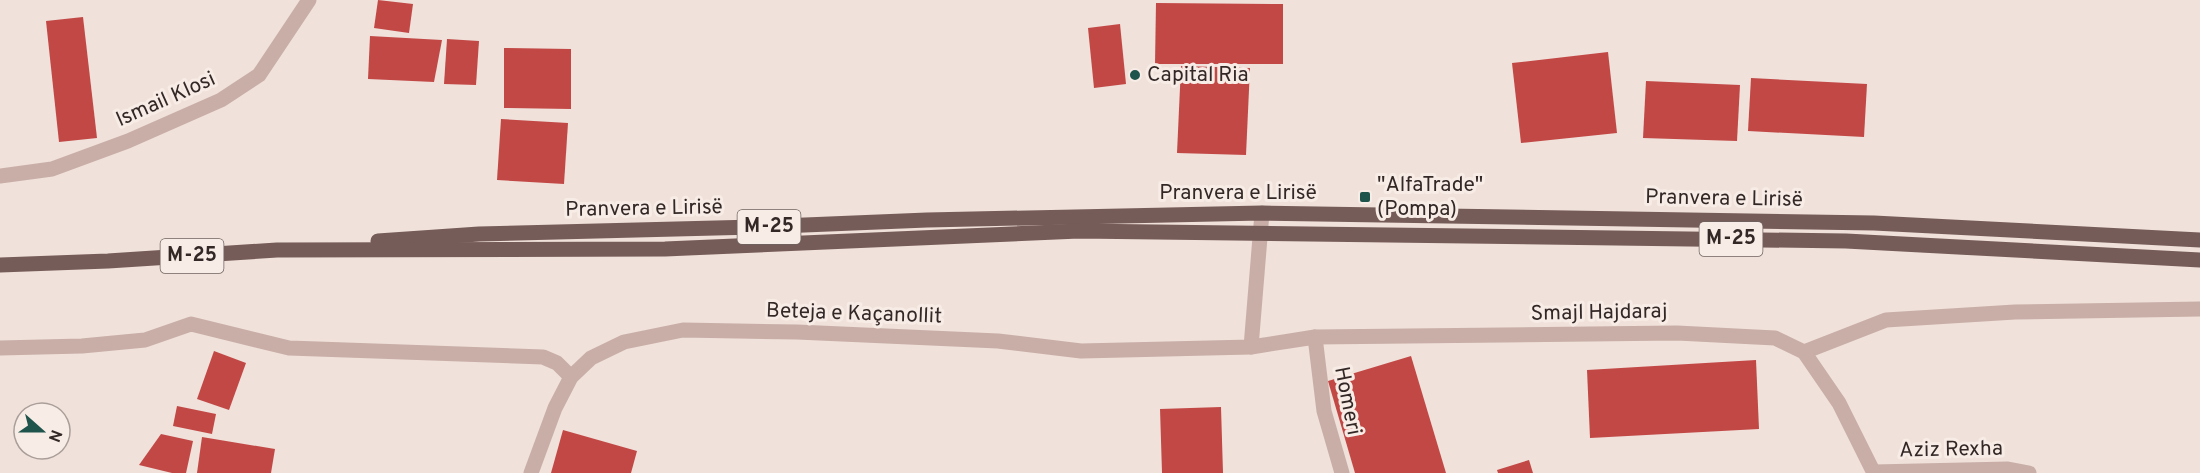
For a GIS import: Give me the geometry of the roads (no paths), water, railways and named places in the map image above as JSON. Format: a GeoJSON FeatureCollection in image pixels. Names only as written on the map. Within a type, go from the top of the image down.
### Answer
{"type":"FeatureCollection","features":[{"type":"Feature","properties":{"kind":"main road","name":"Pranvera e Lirisë"},"geometry":{"type":"LineString","coordinates":[[277,250],[308,245],[479,234],[927,220],[1262,213],[1874,223],[2200,240]]}},
{"type":"Feature","properties":{"kind":"main road","name":"Pranvera e Lirisë"},"geometry":{"type":"LineString","coordinates":[[0,265],[108,261],[277,250],[665,249],[1079,231],[1846,241],[2200,260]]}},
{"type":"Feature","properties":{"kind":"street","name":"Ismail Klosi"},"geometry":{"type":"LineString","coordinates":[[0,176],[52,169],[128,141],[221,100],[259,75],[309,0]]}},
{"type":"Feature","properties":{"kind":"street"},"geometry":{"type":"LineString","coordinates":[[1251,346],[1262,213]]}},
{"type":"Feature","properties":{"kind":"street"},"geometry":{"type":"LineString","coordinates":[[1804,352],[1886,320],[2015,312],[2200,309]]}},
{"type":"Feature","properties":{"kind":"street"},"geometry":{"type":"LineString","coordinates":[[0,348],[82,346],[145,340],[191,324],[289,348],[543,357],[557,363],[571,377]]}},
{"type":"Feature","properties":{"kind":"street","name":"Beteja e Kaçanollit"},"geometry":{"type":"LineString","coordinates":[[531,473],[555,408],[571,377],[591,358],[624,342],[683,330],[986,341],[1081,351],[1251,346]]}},
{"type":"Feature","properties":{"kind":"street","name":"Smajl Hajdaraj"},"geometry":{"type":"LineString","coordinates":[[1251,346],[1315,337],[1677,333],[1775,338],[1804,352],[1839,403],[1874,472]]}},
{"type":"Feature","properties":{"kind":"street","name":"Homeri"},"geometry":{"type":"LineString","coordinates":[[1315,337],[1324,411],[1342,473]]}},
{"type":"Feature","properties":{"kind":"street","name":"Aziz Rexha"},"geometry":{"type":"LineString","coordinates":[[1874,472],[2008,469],[2029,473]]}},
{"type":"Feature","properties":{"kind":"place","name":"Capital Ria"},"geometry":{"type":"Point","coordinates":[1135,75]}},
{"type":"Feature","properties":{"kind":"place","name":"\"AlfaTrade\" (Pompa)"},"geometry":{"type":"Point","coordinates":[1365,197]}}]}
